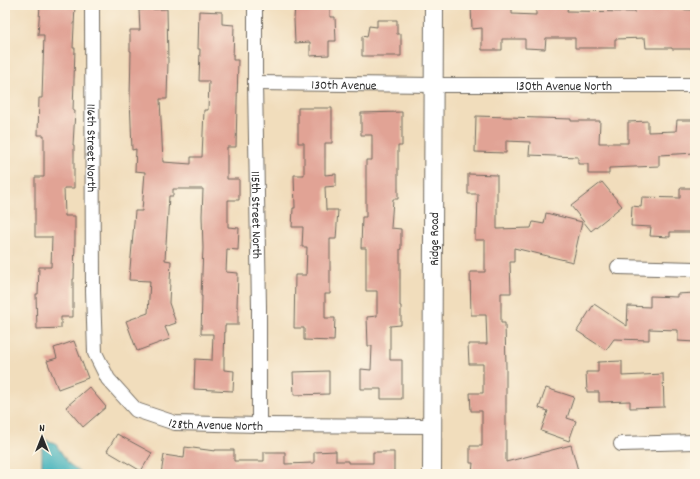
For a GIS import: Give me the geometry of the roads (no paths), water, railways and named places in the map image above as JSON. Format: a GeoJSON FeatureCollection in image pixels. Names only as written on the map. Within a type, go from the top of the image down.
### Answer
{"type":"FeatureCollection","features":[{"type":"Feature","properties":{"kind":"street","name":"116th Street North"},"geometry":{"type":"LineString","coordinates":[[92,5],[93,291]]}},
{"type":"Feature","properties":{"kind":"street","name":"115th Street North"},"geometry":{"type":"LineString","coordinates":[[255,5],[259,425]]}},
{"type":"Feature","properties":{"kind":"street","name":"Ridge Road"},"geometry":{"type":"LineString","coordinates":[[432,474],[434,5]]}},
{"type":"Feature","properties":{"kind":"street","name":"130th Avenue"},"geometry":{"type":"LineString","coordinates":[[255,83],[434,85]]}},
{"type":"Feature","properties":{"kind":"street","name":"130th Avenue North"},"geometry":{"type":"LineString","coordinates":[[434,85],[695,85]]}},
{"type":"Feature","properties":{"kind":"street"},"geometry":{"type":"LineString","coordinates":[[618,267],[695,268]]}},
{"type":"Feature","properties":{"kind":"street","name":"128th Avenue North"},"geometry":{"type":"LineString","coordinates":[[93,291],[95,352],[108,379],[136,410],[176,423],[432,426]]}},
{"type":"Feature","properties":{"kind":"street"},"geometry":{"type":"LineString","coordinates":[[620,444],[695,442]]}},
{"type":"Feature","properties":{"kind":"water"},"geometry":{"type":"Polygon","coordinates":[[[42,439],[55,443],[69,464],[84,474],[42,474],[42,439]]]}}]}
